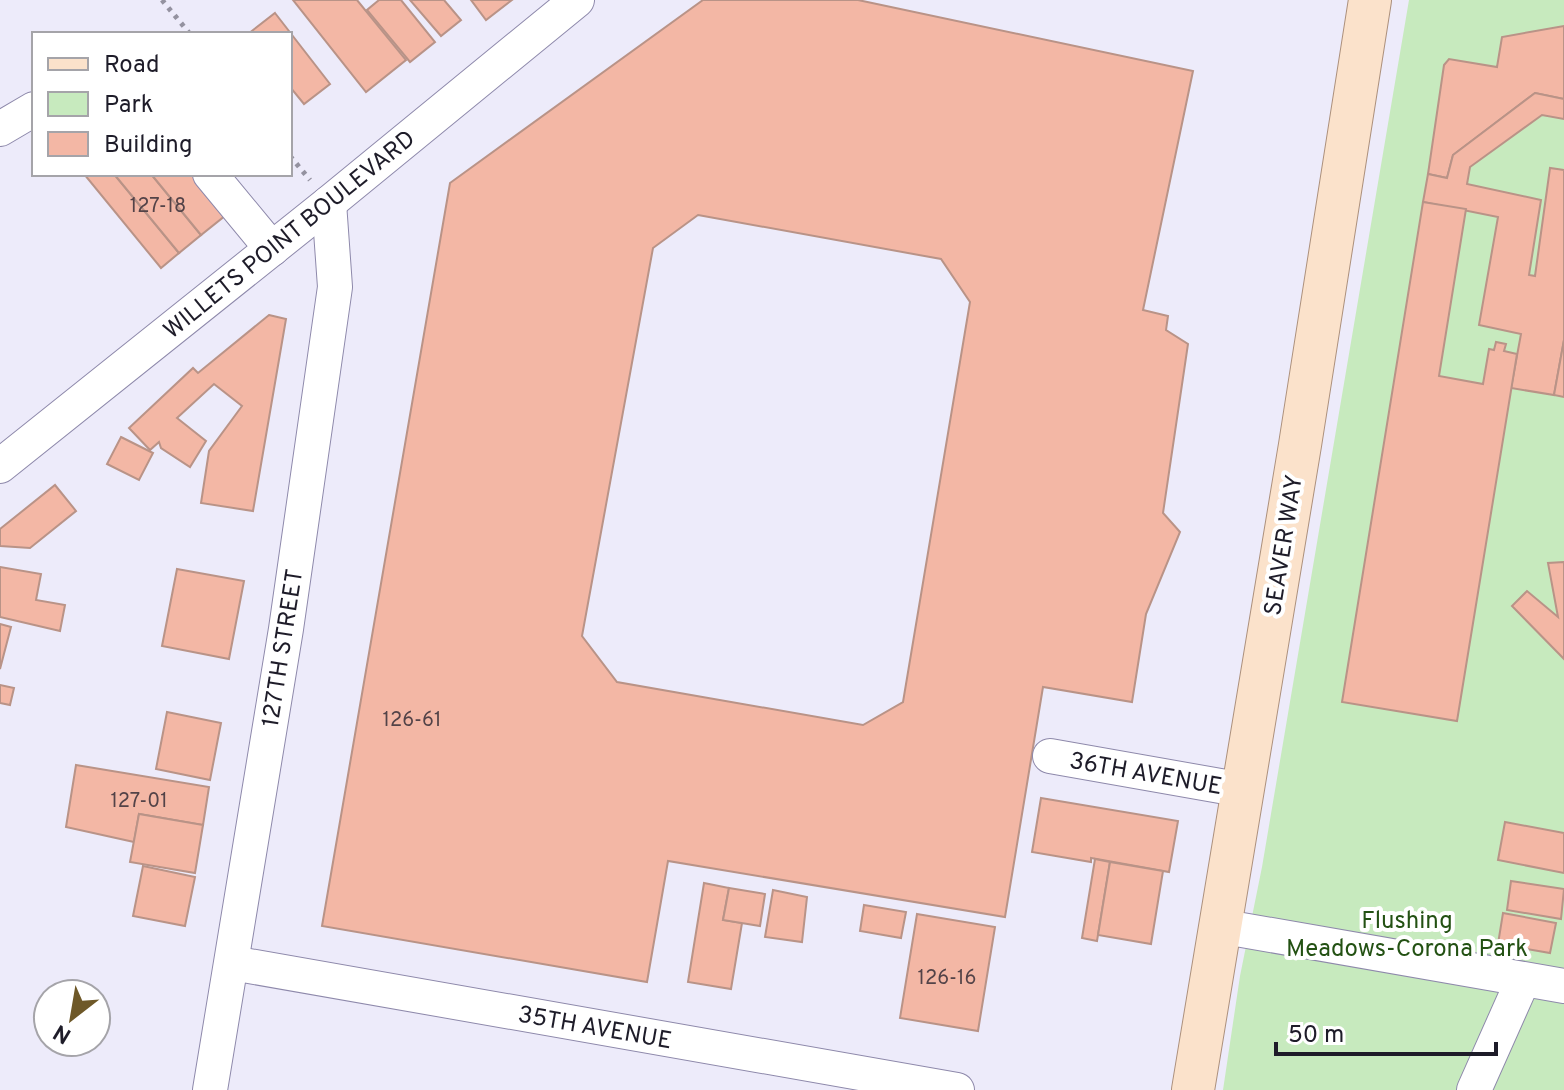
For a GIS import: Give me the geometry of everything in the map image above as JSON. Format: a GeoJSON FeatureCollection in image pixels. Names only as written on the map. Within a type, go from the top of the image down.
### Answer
{"type":"FeatureCollection","features":[{"type":"Feature","properties":{"kind":"main road","name":"SEAVER WAY"},"geometry":{"type":"LineString","coordinates":[[1193,1090],[1370,0]]}},
{"type":"Feature","properties":{"kind":"street","name":"WILLETS POINT BOULEVARD"},"geometry":{"type":"LineString","coordinates":[[0,466],[577,0]]}},
{"type":"Feature","properties":{"kind":"street"},"geometry":{"type":"LineString","coordinates":[[0,129],[32,110]]}},
{"type":"Feature","properties":{"kind":"street"},"geometry":{"type":"LineString","coordinates":[[212,176],[272,249]]}},
{"type":"Feature","properties":{"kind":"street","name":"127TH STREET"},"geometry":{"type":"LineString","coordinates":[[210,1090],[286,629],[335,287],[329,203]]}},
{"type":"Feature","properties":{"kind":"street","name":"36TH AVENUE"},"geometry":{"type":"LineString","coordinates":[[1050,756],[1243,790]]}},
{"type":"Feature","properties":{"kind":"street"},"geometry":{"type":"LineString","coordinates":[[1219,926],[1564,986]]}},
{"type":"Feature","properties":{"kind":"street","name":"35TH AVENUE"},"geometry":{"type":"LineString","coordinates":[[232,963],[957,1090]]}},
{"type":"Feature","properties":{"kind":"street"},"geometry":{"type":"LineString","coordinates":[[1474,1090],[1523,980]]}},
{"type":"Feature","properties":{"kind":"path"},"geometry":{"type":"LineString","coordinates":[[162,0],[188,32]]}},
{"type":"Feature","properties":{"kind":"green space","name":"Flushing Meadows-Corona Park"},"geometry":{"type":"Polygon","coordinates":[[[1409,0],[1564,0],[1564,1090],[1223,1090],[1240,976],[1262,867],[1409,0]]]}},
{"type":"Feature","properties":{"kind":"building"},"geometry":{"type":"Polygon","coordinates":[[[293,0],[357,0],[406,60],[366,92],[293,0]]]}},
{"type":"Feature","properties":{"kind":"building"},"geometry":{"type":"Polygon","coordinates":[[[379,0],[401,0],[435,42],[410,62],[367,10],[379,0]]]}},
{"type":"Feature","properties":{"kind":"building"},"geometry":{"type":"Polygon","coordinates":[[[410,0],[444,0],[461,20],[441,36],[410,0]]]}},
{"type":"Feature","properties":{"kind":"building"},"geometry":{"type":"Polygon","coordinates":[[[471,0],[512,0],[486,20],[471,0]]]}},
{"type":"Feature","properties":{"kind":"building"},"geometry":{"type":"Polygon","coordinates":[[[703,0],[858,0],[1193,71],[1143,310],[1168,316],[1166,330],[1188,344],[1163,513],[1180,532],[1146,614],[1132,702],[1043,687],[1005,917],[668,861],[647,982],[322,926],[450,183],[703,0]],[[698,215],[653,248],[582,636],[617,682],[863,725],[903,702],[970,302],[941,259],[698,215]]]}},
{"type":"Feature","properties":{"kind":"building"},"geometry":{"type":"Polygon","coordinates":[[[275,13],[290,32],[251,32],[275,13]]]}},
{"type":"Feature","properties":{"kind":"building"},"geometry":{"type":"Polygon","coordinates":[[[1564,26],[1564,99],[1535,93],[1453,155],[1447,178],[1428,174],[1444,65],[1449,59],[1497,67],[1502,37],[1564,26]]]}},
{"type":"Feature","properties":{"kind":"building"},"geometry":{"type":"Polygon","coordinates":[[[292,35],[330,84],[304,104],[292,89],[292,35]]]}},
{"type":"Feature","properties":{"kind":"building"},"geometry":{"type":"Polygon","coordinates":[[[1535,93],[1564,99],[1564,119],[1542,115],[1470,167],[1467,184],[1541,200],[1529,275],[1535,276],[1550,168],[1564,170],[1564,340],[1554,395],[1511,388],[1521,334],[1479,325],[1498,217],[1423,202],[1428,174],[1447,178],[1453,155],[1535,93]]]}},
{"type":"Feature","properties":{"kind":"building"},"geometry":{"type":"Polygon","coordinates":[[[86,176],[116,176],[179,253],[161,268],[86,176]]]}},
{"type":"Feature","properties":{"kind":"building"},"geometry":{"type":"Polygon","coordinates":[[[116,176],[153,176],[201,235],[179,253],[116,176]]]}},
{"type":"Feature","properties":{"kind":"building"},"geometry":{"type":"Polygon","coordinates":[[[153,176],[195,176],[226,215],[201,235],[153,176]]]}},
{"type":"Feature","properties":{"kind":"building"},"geometry":{"type":"Polygon","coordinates":[[[1423,202],[1466,209],[1439,376],[1483,384],[1489,349],[1494,350],[1496,342],[1506,344],[1504,351],[1517,354],[1457,721],[1342,702],[1423,202]]]}},
{"type":"Feature","properties":{"kind":"building"},"geometry":{"type":"Polygon","coordinates":[[[269,315],[286,319],[253,511],[201,503],[209,451],[242,406],[214,384],[177,418],[206,441],[190,467],[161,448],[159,442],[150,450],[129,428],[193,368],[198,373],[269,315]]]}},
{"type":"Feature","properties":{"kind":"building"},"geometry":{"type":"Polygon","coordinates":[[[1564,340],[1564,397],[1554,395],[1564,340]]]}},
{"type":"Feature","properties":{"kind":"building"},"geometry":{"type":"Polygon","coordinates":[[[121,437],[153,453],[139,480],[107,464],[121,437]]]}},
{"type":"Feature","properties":{"kind":"building"},"geometry":{"type":"Polygon","coordinates":[[[55,485],[76,511],[30,548],[0,546],[0,529],[55,485]]]}},
{"type":"Feature","properties":{"kind":"building"},"geometry":{"type":"Polygon","coordinates":[[[1564,562],[1564,659],[1512,606],[1527,591],[1558,617],[1548,563],[1564,562]]]}},
{"type":"Feature","properties":{"kind":"building"},"geometry":{"type":"Polygon","coordinates":[[[0,567],[41,574],[36,600],[65,605],[60,631],[0,617],[0,567]]]}},
{"type":"Feature","properties":{"kind":"building"},"geometry":{"type":"Polygon","coordinates":[[[177,569],[244,581],[229,659],[162,646],[177,569]]]}},
{"type":"Feature","properties":{"kind":"building"},"geometry":{"type":"Polygon","coordinates":[[[0,624],[11,627],[0,669],[0,624]]]}},
{"type":"Feature","properties":{"kind":"building"},"geometry":{"type":"Polygon","coordinates":[[[0,685],[14,688],[10,705],[0,703],[0,685]]]}},
{"type":"Feature","properties":{"kind":"building"},"geometry":{"type":"Polygon","coordinates":[[[167,712],[221,723],[210,780],[156,769],[167,712]]]}},
{"type":"Feature","properties":{"kind":"building"},"geometry":{"type":"Polygon","coordinates":[[[76,765],[209,787],[203,825],[139,814],[134,842],[66,827],[76,765]]]}},
{"type":"Feature","properties":{"kind":"building"},"geometry":{"type":"Polygon","coordinates":[[[1041,798],[1178,821],[1169,872],[1091,858],[1091,862],[1032,852],[1041,798]]]}},
{"type":"Feature","properties":{"kind":"building"},"geometry":{"type":"Polygon","coordinates":[[[139,814],[203,825],[195,873],[130,862],[139,814]]]}},
{"type":"Feature","properties":{"kind":"building"},"geometry":{"type":"Polygon","coordinates":[[[1505,822],[1564,833],[1564,873],[1498,860],[1505,822]]]}},
{"type":"Feature","properties":{"kind":"building"},"geometry":{"type":"Polygon","coordinates":[[[1095,859],[1110,862],[1097,941],[1082,938],[1095,859]]]}},
{"type":"Feature","properties":{"kind":"building"},"geometry":{"type":"Polygon","coordinates":[[[1110,862],[1163,871],[1151,944],[1098,935],[1110,862]]]}},
{"type":"Feature","properties":{"kind":"building"},"geometry":{"type":"Polygon","coordinates":[[[143,866],[195,877],[185,926],[133,916],[143,866]]]}},
{"type":"Feature","properties":{"kind":"building"},"geometry":{"type":"Polygon","coordinates":[[[1511,881],[1564,889],[1561,919],[1507,910],[1511,881]]]}},
{"type":"Feature","properties":{"kind":"building"},"geometry":{"type":"Polygon","coordinates":[[[704,883],[729,888],[723,920],[742,923],[731,989],[688,982],[704,883]]]}},
{"type":"Feature","properties":{"kind":"building"},"geometry":{"type":"Polygon","coordinates":[[[729,888],[765,894],[760,926],[723,920],[729,888]]]}},
{"type":"Feature","properties":{"kind":"building"},"geometry":{"type":"Polygon","coordinates":[[[773,890],[807,897],[802,942],[765,937],[773,890]]]}},
{"type":"Feature","properties":{"kind":"building"},"geometry":{"type":"Polygon","coordinates":[[[864,905],[906,912],[901,938],[860,931],[864,905]]]}},
{"type":"Feature","properties":{"kind":"building"},"geometry":{"type":"Polygon","coordinates":[[[1503,913],[1556,923],[1550,953],[1498,944],[1503,913]]]}},
{"type":"Feature","properties":{"kind":"building"},"geometry":{"type":"Polygon","coordinates":[[[917,914],[995,927],[978,1031],[900,1018],[917,914]]]}}]}
